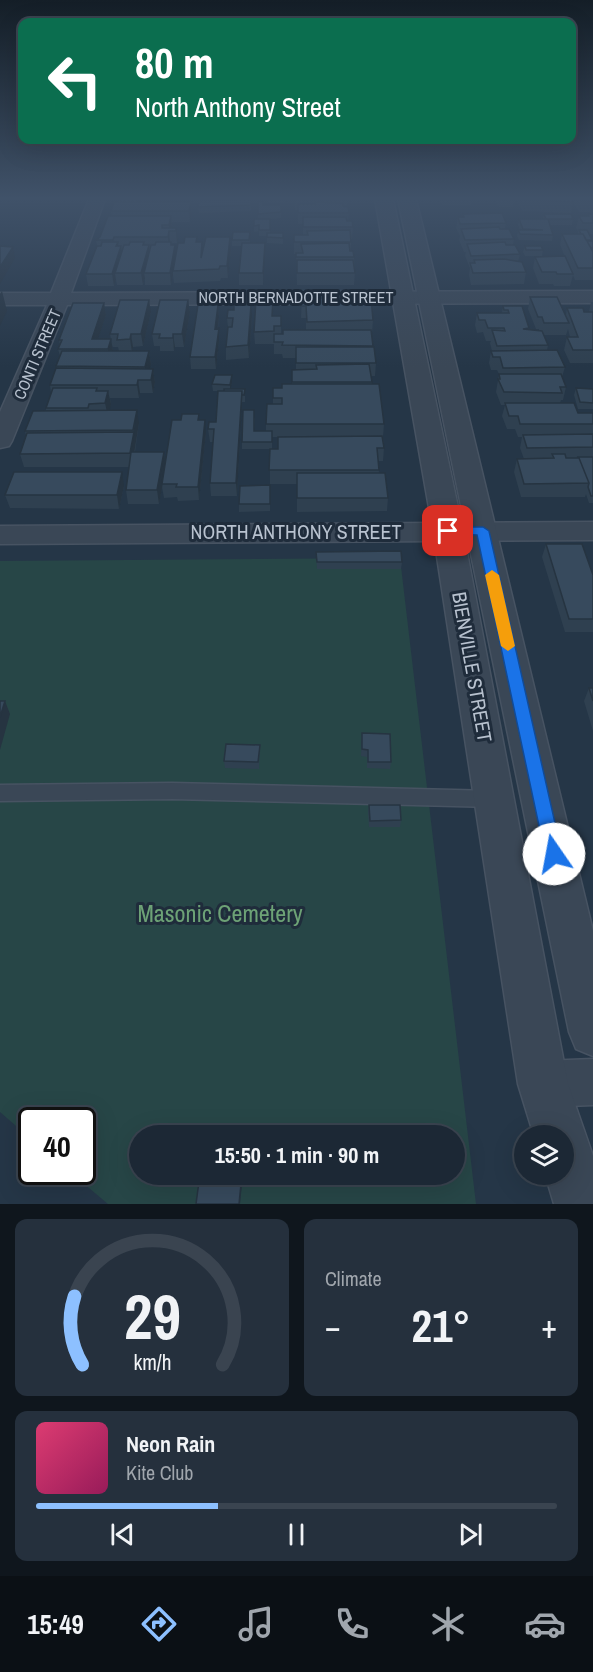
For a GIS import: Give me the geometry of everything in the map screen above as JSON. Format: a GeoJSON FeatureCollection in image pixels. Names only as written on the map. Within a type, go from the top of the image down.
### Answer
{"type":"FeatureCollection","features":[{"type":"Feature","properties":{"kind":"street","name":"CONTI STREET"},"geometry":{"type":"LineString","coordinates":[[0,441],[76,255]]}},
{"type":"Feature","properties":{"kind":"street","name":"BIENVILLE STREET"},"geometry":{"type":"LineString","coordinates":[[403,255],[416,296],[466,531],[593,1032]]}},
{"type":"Feature","properties":{"kind":"street","name":"BIENVILLE STREET"},"geometry":{"type":"LineString","coordinates":[[412,255],[416,296]]}},
{"type":"Feature","properties":{"kind":"street","name":"NORTH BERNADOTTE STREET"},"geometry":{"type":"LineString","coordinates":[[0,299],[593,297]]}},
{"type":"Feature","properties":{"kind":"street","name":"BIENVILLE STREET"},"geometry":{"type":"LineString","coordinates":[[466,531],[494,799],[543,1083],[556,1125]]}},
{"type":"Feature","properties":{"kind":"street","name":"NORTH ANTHONY STREET"},"geometry":{"type":"LineString","coordinates":[[0,534],[593,531]]}},
{"type":"Feature","properties":{"kind":"street"},"geometry":{"type":"LineString","coordinates":[[543,1083],[593,1082]]}},
{"type":"Feature","properties":{"kind":"street"},"geometry":{"type":"LineString","coordinates":[[574,1180],[582,1204]]}},
{"type":"Feature","properties":{"kind":"lane"},"geometry":{"type":"LineString","coordinates":[[0,794],[172,791],[494,799]]}},
{"type":"Feature","properties":{"kind":"green space","name":"Masonic Cemetery"},"geometry":{"type":"Polygon","coordinates":[[[400,558],[476,1204],[108,1204],[85,1185],[96,1185],[96,1107],[18,1107],[18,1128],[0,1112],[0,561],[400,558]]]}},
{"type":"Feature","properties":{"kind":"building"},"geometry":{"type":"Polygon","coordinates":[[[0,255],[8,255],[0,267],[0,255]]]}},
{"type":"Feature","properties":{"kind":"building"},"geometry":{"type":"Polygon","coordinates":[[[93,255],[118,255],[112,274],[86,274],[93,255]]]}},
{"type":"Feature","properties":{"kind":"building"},"geometry":{"type":"Polygon","coordinates":[[[121,255],[146,255],[141,273],[115,273],[121,255]]]}},
{"type":"Feature","properties":{"kind":"building"},"geometry":{"type":"Polygon","coordinates":[[[148,255],[173,255],[170,273],[144,273],[148,255]]]}},
{"type":"Feature","properties":{"kind":"building"},"geometry":{"type":"Polygon","coordinates":[[[176,255],[201,255],[201,258],[202,255],[228,255],[227,266],[220,266],[219,269],[173,271],[176,255]]]}},
{"type":"Feature","properties":{"kind":"building"},"geometry":{"type":"Polygon","coordinates":[[[241,255],[264,255],[263,273],[239,273],[241,255]]]}},
{"type":"Feature","properties":{"kind":"building"},"geometry":{"type":"Polygon","coordinates":[[[296,255],[354,255],[354,257],[296,257],[296,255]]]}},
{"type":"Feature","properties":{"kind":"building"},"geometry":{"type":"Polygon","coordinates":[[[572,255],[593,255],[593,268],[578,268],[572,255]]]}},
{"type":"Feature","properties":{"kind":"building"},"geometry":{"type":"Polygon","coordinates":[[[565,256],[573,274],[542,272],[535,257],[565,256]]]}},
{"type":"Feature","properties":{"kind":"building"},"geometry":{"type":"Polygon","coordinates":[[[504,259],[522,262],[526,272],[473,273],[470,263],[475,263],[474,260],[504,259]]]}},
{"type":"Feature","properties":{"kind":"building"},"geometry":{"type":"Polygon","coordinates":[[[297,260],[353,260],[355,273],[297,273],[297,260]]]}},
{"type":"Feature","properties":{"kind":"building"},"geometry":{"type":"Polygon","coordinates":[[[530,297],[557,297],[569,323],[544,323],[542,317],[538,317],[530,297]]]}},
{"type":"Feature","properties":{"kind":"building"},"geometry":{"type":"Polygon","coordinates":[[[302,298],[371,298],[373,320],[307,322],[306,306],[301,306],[302,298]]]}},
{"type":"Feature","properties":{"kind":"building"},"geometry":{"type":"Polygon","coordinates":[[[256,299],[273,299],[272,316],[281,316],[281,326],[274,326],[274,331],[254,332],[256,299]]]}},
{"type":"Feature","properties":{"kind":"building"},"geometry":{"type":"Polygon","coordinates":[[[120,300],[149,300],[141,334],[131,334],[130,339],[117,340],[118,334],[110,334],[120,300]]]}},
{"type":"Feature","properties":{"kind":"building"},"geometry":{"type":"Polygon","coordinates":[[[160,300],[188,300],[182,334],[173,334],[173,338],[159,338],[160,334],[152,334],[160,300]]]}},
{"type":"Feature","properties":{"kind":"building"},"geometry":{"type":"Polygon","coordinates":[[[73,303],[104,303],[92,339],[111,339],[108,349],[58,349],[62,340],[59,340],[73,303]]]}},
{"type":"Feature","properties":{"kind":"building"},"geometry":{"type":"Polygon","coordinates":[[[198,305],[218,305],[215,329],[219,328],[215,357],[190,357],[198,305]]]}},
{"type":"Feature","properties":{"kind":"building"},"geometry":{"type":"Polygon","coordinates":[[[234,305],[251,305],[248,345],[226,347],[228,327],[232,327],[233,318],[227,318],[228,310],[234,310],[234,305]]]}},
{"type":"Feature","properties":{"kind":"building"},"geometry":{"type":"Polygon","coordinates":[[[503,306],[522,306],[529,328],[523,329],[542,331],[548,345],[497,346],[492,330],[505,331],[504,328],[488,328],[485,320],[479,320],[477,313],[509,313],[508,310],[504,310],[503,306]]]}},
{"type":"Feature","properties":{"kind":"building"},"geometry":{"type":"Polygon","coordinates":[[[567,308],[583,308],[584,312],[593,312],[593,350],[573,350],[567,337],[578,337],[567,308]]]}},
{"type":"Feature","properties":{"kind":"building"},"geometry":{"type":"Polygon","coordinates":[[[283,330],[371,330],[373,346],[282,345],[283,342],[274,342],[274,334],[283,334],[283,330]]]}},
{"type":"Feature","properties":{"kind":"building"},"geometry":{"type":"Polygon","coordinates":[[[296,347],[374,347],[376,363],[296,363],[296,347]]]}},
{"type":"Feature","properties":{"kind":"building"},"geometry":{"type":"Polygon","coordinates":[[[557,350],[565,367],[503,368],[500,357],[493,357],[491,351],[557,350]]]}},
{"type":"Feature","properties":{"kind":"building"},"geometry":{"type":"Polygon","coordinates":[[[62,351],[149,351],[145,367],[56,366],[62,351]]]}},
{"type":"Feature","properties":{"kind":"building"},"geometry":{"type":"Polygon","coordinates":[[[369,364],[372,382],[292,382],[292,370],[317,369],[316,365],[369,364]]]}},
{"type":"Feature","properties":{"kind":"building"},"geometry":{"type":"Polygon","coordinates":[[[56,368],[153,369],[151,380],[138,380],[137,385],[50,385],[56,368]]]}},
{"type":"Feature","properties":{"kind":"building"},"geometry":{"type":"Polygon","coordinates":[[[499,374],[561,374],[566,387],[560,387],[562,393],[504,392],[498,379],[500,379],[499,374]]]}},
{"type":"Feature","properties":{"kind":"building"},"geometry":{"type":"Polygon","coordinates":[[[215,375],[232,375],[230,385],[212,384],[215,375]]]}},
{"type":"Feature","properties":{"kind":"building"},"geometry":{"type":"Polygon","coordinates":[[[282,384],[379,384],[384,424],[266,424],[267,404],[282,404],[282,398],[273,398],[273,388],[282,388],[282,384]]]}},
{"type":"Feature","properties":{"kind":"building"},"geometry":{"type":"Polygon","coordinates":[[[53,388],[97,388],[96,391],[108,391],[105,403],[89,404],[88,408],[46,408],[53,388]]]}},
{"type":"Feature","properties":{"kind":"building"},"geometry":{"type":"Polygon","coordinates":[[[576,388],[593,389],[593,403],[580,402],[576,388]]]}},
{"type":"Feature","properties":{"kind":"building"},"geometry":{"type":"Polygon","coordinates":[[[224,389],[245,389],[242,395],[242,391],[224,391],[224,389]]]}},
{"type":"Feature","properties":{"kind":"building"},"geometry":{"type":"Polygon","coordinates":[[[218,391],[242,391],[236,483],[210,483],[214,429],[208,429],[209,422],[216,422],[218,391]]]}},
{"type":"Feature","properties":{"kind":"building"},"geometry":{"type":"Polygon","coordinates":[[[505,403],[574,403],[578,413],[593,413],[593,424],[520,424],[518,416],[509,416],[505,403]]]}},
{"type":"Feature","properties":{"kind":"building"},"geometry":{"type":"Polygon","coordinates":[[[137,410],[133,430],[25,431],[33,411],[137,410]]]}},
{"type":"Feature","properties":{"kind":"building"},"geometry":{"type":"Polygon","coordinates":[[[243,410],[254,410],[254,431],[272,431],[272,442],[242,442],[243,410]]]}},
{"type":"Feature","properties":{"kind":"building"},"geometry":{"type":"Polygon","coordinates":[[[182,414],[199,414],[198,420],[205,420],[198,487],[176,487],[177,484],[162,484],[172,420],[181,420],[182,414]]]}},
{"type":"Feature","properties":{"kind":"building"},"geometry":{"type":"Polygon","coordinates":[[[134,432],[130,453],[20,454],[27,433],[134,432]]]}},
{"type":"Feature","properties":{"kind":"building"},"geometry":{"type":"Polygon","coordinates":[[[593,434],[593,447],[527,448],[523,435],[593,434]]]}},
{"type":"Feature","properties":{"kind":"building"},"geometry":{"type":"Polygon","coordinates":[[[382,436],[384,448],[377,448],[379,470],[269,470],[270,449],[278,449],[278,437],[382,436]]]}},
{"type":"Feature","properties":{"kind":"building"},"geometry":{"type":"Polygon","coordinates":[[[131,452],[164,452],[157,490],[126,490],[131,452]]]}},
{"type":"Feature","properties":{"kind":"building"},"geometry":{"type":"Polygon","coordinates":[[[552,454],[565,454],[566,458],[579,458],[589,483],[524,484],[517,459],[554,458],[552,454]]]}},
{"type":"Feature","properties":{"kind":"building"},"geometry":{"type":"Polygon","coordinates":[[[577,457],[593,457],[593,496],[591,496],[589,483],[577,457]]]}},
{"type":"Feature","properties":{"kind":"building"},"geometry":{"type":"Polygon","coordinates":[[[14,472],[122,472],[117,495],[5,495],[14,472]]]}},
{"type":"Feature","properties":{"kind":"building"},"geometry":{"type":"Polygon","coordinates":[[[297,473],[385,473],[388,498],[297,498],[297,473]]]}},
{"type":"Feature","properties":{"kind":"building"},"geometry":{"type":"Polygon","coordinates":[[[270,485],[270,504],[239,504],[240,486],[270,485]]]}},
{"type":"Feature","properties":{"kind":"building"},"geometry":{"type":"Polygon","coordinates":[[[546,544],[582,544],[593,575],[593,619],[569,619],[546,544]]]}},
{"type":"Feature","properties":{"kind":"building"},"geometry":{"type":"Polygon","coordinates":[[[401,551],[402,562],[317,562],[316,552],[401,551]]]}},
{"type":"Feature","properties":{"kind":"building"},"geometry":{"type":"Polygon","coordinates":[[[589,688],[593,688],[593,701],[589,688]]]}},
{"type":"Feature","properties":{"kind":"building"},"geometry":{"type":"Polygon","coordinates":[[[0,701],[5,701],[0,717],[0,701]]]}},
{"type":"Feature","properties":{"kind":"building"},"geometry":{"type":"Polygon","coordinates":[[[362,733],[390,734],[391,762],[368,762],[368,750],[362,749],[362,733]]]}},
{"type":"Feature","properties":{"kind":"building"},"geometry":{"type":"Polygon","coordinates":[[[226,744],[260,745],[258,762],[224,761],[226,744]]]}},
{"type":"Feature","properties":{"kind":"building"},"geometry":{"type":"Polygon","coordinates":[[[369,805],[400,805],[401,820],[370,821],[369,805]]]}},
{"type":"Feature","properties":{"kind":"building"},"geometry":{"type":"Polygon","coordinates":[[[199,1185],[241,1185],[239,1204],[196,1204],[199,1185]]]}},
{"type":"Feature","properties":{"kind":"slow traffic"},"geometry":{"type":"LineString","coordinates":[[492,575],[508,646]]}},
{"type":"Feature","properties":{"kind":"route"},"geometry":{"type":"LineString","coordinates":[[448,531],[483,531],[554,854]]}}]}
